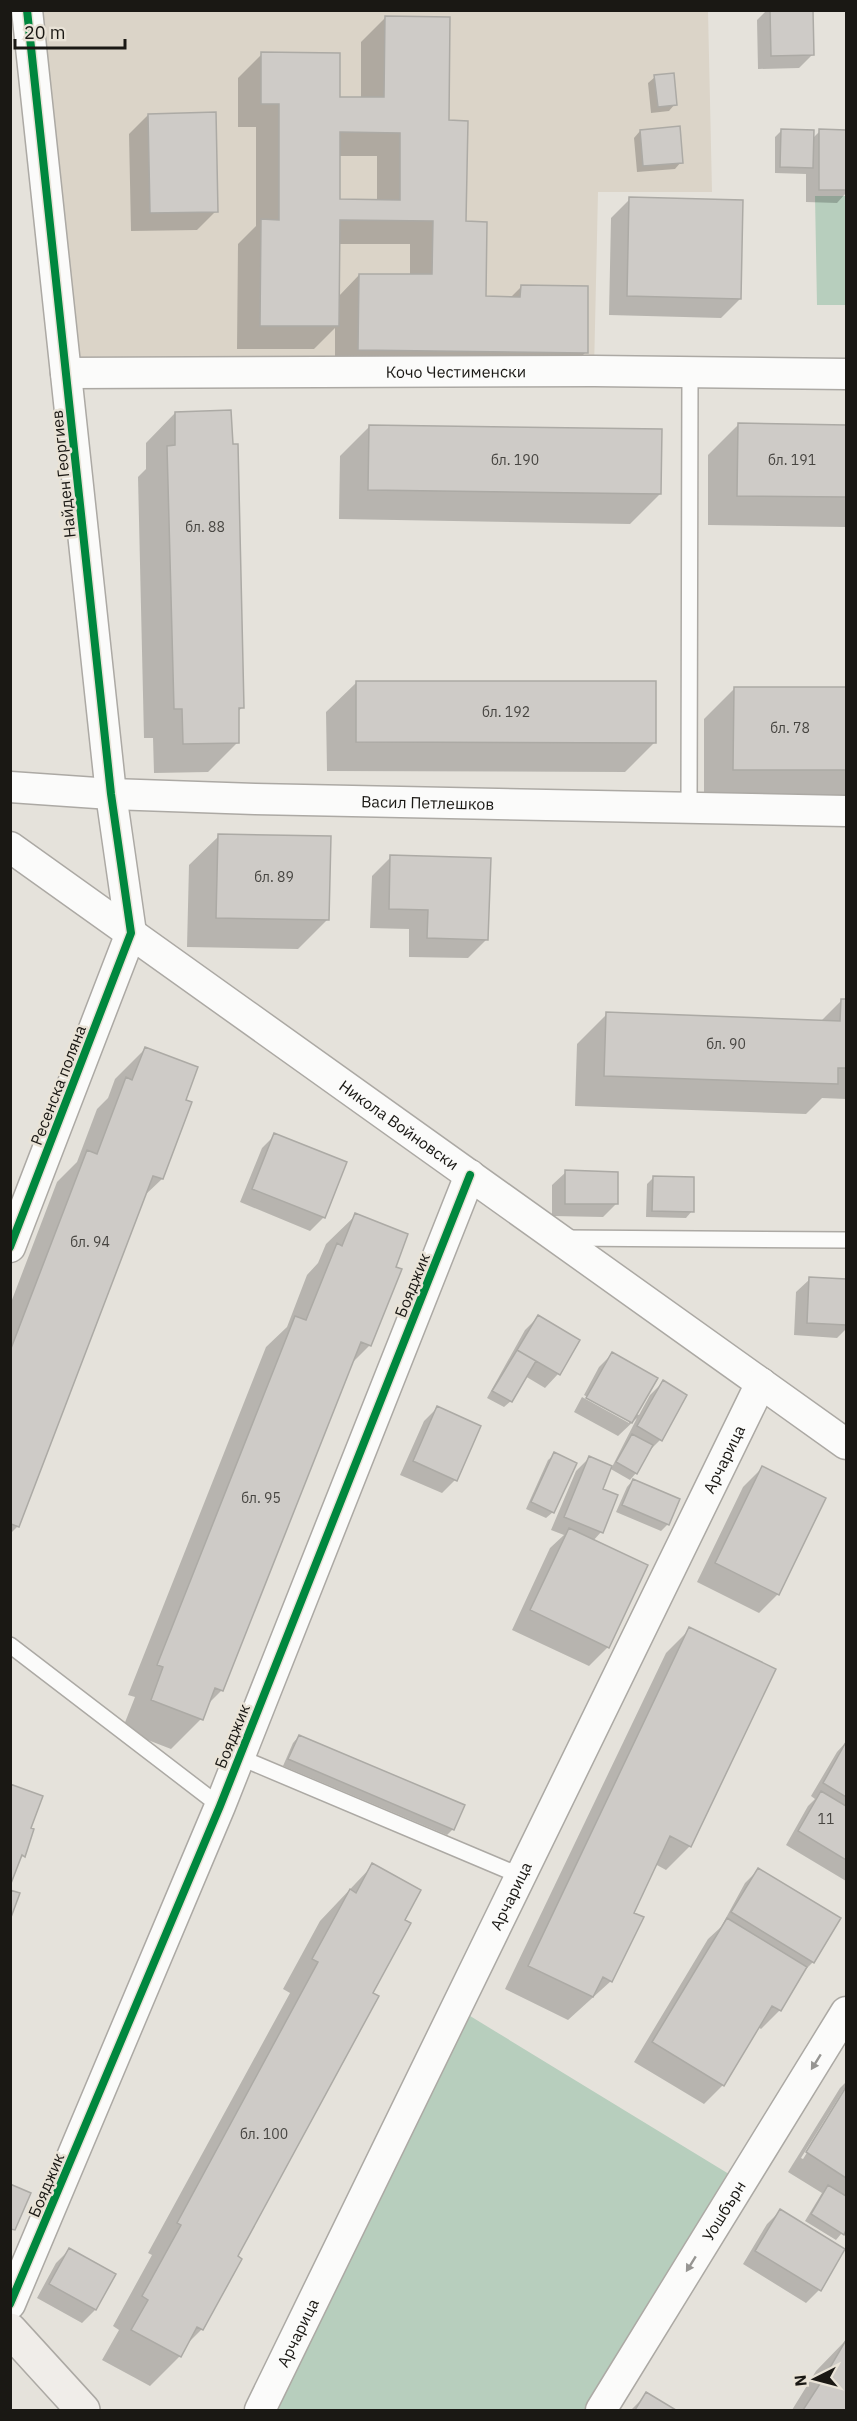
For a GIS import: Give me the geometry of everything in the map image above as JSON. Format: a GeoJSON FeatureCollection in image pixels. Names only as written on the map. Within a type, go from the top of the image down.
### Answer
{"type":"FeatureCollection","features":[{"type":"Feature","properties":{"kind":"street","name":"Найден Георгиев"},"geometry":{"type":"LineString","coordinates":[[27,10],[111,794],[131,933]]}},
{"type":"Feature","properties":{"kind":"street","name":"Кочо Честименски"},"geometry":{"type":"LineString","coordinates":[[66,373],[846,374]]}},
{"type":"Feature","properties":{"kind":"street","name":"Васил Петлешков"},"geometry":{"type":"LineString","coordinates":[[10,787],[111,794],[846,811]]}},
{"type":"Feature","properties":{"kind":"street","name":"Никола Войновски"},"geometry":{"type":"LineString","coordinates":[[10,847],[846,1444]]}},
{"type":"Feature","properties":{"kind":"street","name":"Ресенска поляна"},"geometry":{"type":"LineString","coordinates":[[10,1247],[131,933]]}},
{"type":"Feature","properties":{"kind":"street","name":"Бояджик"},"geometry":{"type":"LineString","coordinates":[[10,2304],[239,1757],[470,1175]]}},
{"type":"Feature","properties":{"kind":"street","name":"Арчарица"},"geometry":{"type":"LineString","coordinates":[[260,2410],[761,1383]]}},
{"type":"Feature","properties":{"kind":"street","name":"Уошбърн"},"geometry":{"type":"LineString","coordinates":[[601,2410],[846,2012]]}},
{"type":"Feature","properties":{"kind":"street"},"geometry":{"type":"LineString","coordinates":[[10,2330],[83,2410]]}},
{"type":"Feature","properties":{"kind":"lane"},"geometry":{"type":"LineString","coordinates":[[688,808],[690,372]]}},
{"type":"Feature","properties":{"kind":"lane"},"geometry":{"type":"LineString","coordinates":[[559,1238],[846,1240]]}},
{"type":"Feature","properties":{"kind":"lane"},"geometry":{"type":"LineString","coordinates":[[10,1644],[219,1806]]}},
{"type":"Feature","properties":{"kind":"lane"},"geometry":{"type":"LineString","coordinates":[[239,1757],[521,1876]]}},
{"type":"Feature","properties":{"kind":"shaded area"},"geometry":{"type":"Polygon","coordinates":[[[27,11],[708,11],[712,192],[598,192],[594,371],[66,373],[27,11]]]}},
{"type":"Feature","properties":{"kind":"green space"},"geometry":{"type":"Polygon","coordinates":[[[815,196],[846,196],[846,305],[817,305],[815,196]]]}},
{"type":"Feature","properties":{"kind":"green space"},"geometry":{"type":"Polygon","coordinates":[[[457,2008],[742,2182],[601,2410],[260,2410],[457,2008]]]}},
{"type":"Feature","properties":{"kind":"building"},"geometry":{"type":"Polygon","coordinates":[[[770,10],[813,10],[814,55],[771,56],[770,10]]]}},
{"type":"Feature","properties":{"kind":"building"},"geometry":{"type":"Polygon","coordinates":[[[385,16],[450,17],[449,120],[468,121],[466,221],[487,222],[486,296],[520,297],[521,285],[588,286],[588,353],[358,350],[359,274],[432,274],[433,221],[340,220],[339,326],[260,326],[261,219],[279,220],[279,104],[261,104],[261,52],[340,53],[340,97],[384,97],[385,16]],[[340,132],[340,199],[400,200],[400,133],[340,132]]]}},
{"type":"Feature","properties":{"kind":"building"},"geometry":{"type":"Polygon","coordinates":[[[674,73],[677,105],[658,107],[654,75],[674,73]]]}},
{"type":"Feature","properties":{"kind":"building"},"geometry":{"type":"Polygon","coordinates":[[[216,112],[218,212],[150,213],[148,114],[216,112]]]}},
{"type":"Feature","properties":{"kind":"building"},"geometry":{"type":"Polygon","coordinates":[[[680,126],[683,163],[643,166],[640,130],[680,126]]]}},
{"type":"Feature","properties":{"kind":"building"},"geometry":{"type":"Polygon","coordinates":[[[781,129],[814,130],[813,168],[780,167],[781,129]]]}},
{"type":"Feature","properties":{"kind":"building"},"geometry":{"type":"Polygon","coordinates":[[[819,129],[846,130],[846,190],[819,190],[819,129]]]}},
{"type":"Feature","properties":{"kind":"building"},"geometry":{"type":"Polygon","coordinates":[[[629,197],[743,200],[741,299],[627,296],[629,197]]]}},
{"type":"Feature","properties":{"kind":"building"},"geometry":{"type":"Polygon","coordinates":[[[231,410],[233,444],[238,444],[244,708],[239,708],[239,743],[183,744],[182,709],[174,709],[167,446],[175,445],[175,412],[231,410]]]}},
{"type":"Feature","properties":{"kind":"building"},"geometry":{"type":"Polygon","coordinates":[[[738,423],[846,425],[846,497],[737,496],[738,423]]]}},
{"type":"Feature","properties":{"kind":"building"},"geometry":{"type":"Polygon","coordinates":[[[369,425],[662,429],[661,494],[368,490],[369,425]]]}},
{"type":"Feature","properties":{"kind":"building"},"geometry":{"type":"Polygon","coordinates":[[[356,681],[656,681],[656,743],[356,742],[356,681]]]}},
{"type":"Feature","properties":{"kind":"building"},"geometry":{"type":"Polygon","coordinates":[[[734,687],[846,687],[846,770],[733,770],[734,687]]]}},
{"type":"Feature","properties":{"kind":"building"},"geometry":{"type":"Polygon","coordinates":[[[218,834],[331,836],[329,920],[216,918],[218,834]]]}},
{"type":"Feature","properties":{"kind":"building"},"geometry":{"type":"Polygon","coordinates":[[[390,855],[491,858],[488,940],[427,938],[428,910],[389,909],[390,855]]]}},
{"type":"Feature","properties":{"kind":"building"},"geometry":{"type":"Polygon","coordinates":[[[841,999],[846,999],[846,1068],[838,1068],[838,1084],[604,1076],[606,1012],[840,1021],[841,999]]]}},
{"type":"Feature","properties":{"kind":"building"},"geometry":{"type":"Polygon","coordinates":[[[145,1047],[198,1067],[186,1100],[192,1102],[163,1179],[153,1176],[19,1527],[11,1524],[10,1526],[10,1351],[87,1150],[97,1154],[126,1077],[132,1080],[145,1047]]]}},
{"type":"Feature","properties":{"kind":"building"},"geometry":{"type":"Polygon","coordinates":[[[274,1133],[347,1162],[325,1218],[252,1189],[274,1133]]]}},
{"type":"Feature","properties":{"kind":"building"},"geometry":{"type":"Polygon","coordinates":[[[565,1170],[618,1172],[618,1204],[565,1204],[565,1170]]]}},
{"type":"Feature","properties":{"kind":"building"},"geometry":{"type":"Polygon","coordinates":[[[653,1176],[694,1177],[694,1212],[652,1211],[653,1176]]]}},
{"type":"Feature","properties":{"kind":"building"},"geometry":{"type":"Polygon","coordinates":[[[355,1213],[408,1234],[396,1267],[402,1269],[371,1346],[361,1342],[223,1691],[215,1688],[203,1720],[151,1700],[163,1667],[157,1665],[295,1316],[306,1320],[337,1243],[342,1246],[355,1213]]]}},
{"type":"Feature","properties":{"kind":"building"},"geometry":{"type":"Polygon","coordinates":[[[809,1277],[846,1279],[846,1325],[807,1323],[809,1277]]]}},
{"type":"Feature","properties":{"kind":"building"},"geometry":{"type":"Polygon","coordinates":[[[538,1315],[580,1340],[560,1375],[517,1350],[538,1315]]]}},
{"type":"Feature","properties":{"kind":"building"},"geometry":{"type":"Polygon","coordinates":[[[517,1350],[536,1361],[512,1402],[492,1391],[517,1350]]]}},
{"type":"Feature","properties":{"kind":"building"},"geometry":{"type":"Polygon","coordinates":[[[612,1352],[658,1378],[632,1423],[586,1398],[612,1352]]]}},
{"type":"Feature","properties":{"kind":"building"},"geometry":{"type":"Polygon","coordinates":[[[663,1380],[687,1395],[662,1441],[637,1426],[663,1380]]]}},
{"type":"Feature","properties":{"kind":"building"},"geometry":{"type":"Polygon","coordinates":[[[437,1406],[481,1426],[457,1481],[413,1461],[437,1406]]]}},
{"type":"Feature","properties":{"kind":"building"},"geometry":{"type":"Polygon","coordinates":[[[632,1434],[653,1445],[637,1474],[616,1462],[632,1434]]]}},
{"type":"Feature","properties":{"kind":"building"},"geometry":{"type":"Polygon","coordinates":[[[554,1452],[577,1463],[554,1513],[531,1502],[554,1452]]]}},
{"type":"Feature","properties":{"kind":"building"},"geometry":{"type":"Polygon","coordinates":[[[589,1456],[612,1466],[603,1489],[618,1495],[603,1533],[564,1517],[589,1456]]]}},
{"type":"Feature","properties":{"kind":"building"},"geometry":{"type":"Polygon","coordinates":[[[762,1466],[826,1498],[779,1595],[715,1563],[762,1466]]]}},
{"type":"Feature","properties":{"kind":"building"},"geometry":{"type":"Polygon","coordinates":[[[633,1479],[680,1499],[669,1525],[622,1505],[633,1479]]]}},
{"type":"Feature","properties":{"kind":"building"},"geometry":{"type":"Polygon","coordinates":[[[569,1528],[648,1565],[609,1648],[530,1610],[569,1528]]]}},
{"type":"Feature","properties":{"kind":"building"},"geometry":{"type":"Polygon","coordinates":[[[689,1627],[776,1669],[691,1847],[670,1836],[634,1913],[644,1917],[612,1982],[603,1977],[593,1997],[528,1966],[689,1627]]]}},
{"type":"Feature","properties":{"kind":"building"},"geometry":{"type":"Polygon","coordinates":[[[299,1735],[465,1805],[454,1830],[288,1759],[299,1735]]]}},
{"type":"Feature","properties":{"kind":"building"},"geometry":{"type":"Polygon","coordinates":[[[846,1742],[846,1797],[823,1783],[846,1742]]]}},
{"type":"Feature","properties":{"kind":"building"},"geometry":{"type":"Polygon","coordinates":[[[10,1784],[43,1796],[31,1828],[34,1829],[25,1857],[22,1855],[10,1886],[10,1784]]]}},
{"type":"Feature","properties":{"kind":"building"},"geometry":{"type":"Polygon","coordinates":[[[821,1791],[846,1806],[846,1860],[798,1831],[821,1791]]]}},
{"type":"Feature","properties":{"kind":"building"},"geometry":{"type":"Polygon","coordinates":[[[372,1863],[421,1890],[405,1920],[411,1923],[373,1993],[379,1996],[238,2256],[242,2259],[203,2330],[197,2327],[181,2357],[131,2330],[148,2300],[142,2296],[181,2225],[177,2223],[318,1962],[312,1959],[350,1889],[356,1893],[372,1863]]]}},
{"type":"Feature","properties":{"kind":"building"},"geometry":{"type":"Polygon","coordinates":[[[758,1868],[841,1918],[814,1963],[731,1912],[758,1868]]]}},
{"type":"Feature","properties":{"kind":"building"},"geometry":{"type":"Polygon","coordinates":[[[10,1890],[20,1893],[10,1920],[10,1890]]]}},
{"type":"Feature","properties":{"kind":"building"},"geometry":{"type":"Polygon","coordinates":[[[727,1918],[807,1967],[781,2011],[772,2006],[724,2086],[652,2042],[727,1918]]]}},
{"type":"Feature","properties":{"kind":"building"},"geometry":{"type":"Polygon","coordinates":[[[846,2087],[846,2178],[806,2152],[846,2087]]]}},
{"type":"Feature","properties":{"kind":"building"},"geometry":{"type":"Polygon","coordinates":[[[10,2184],[31,2193],[15,2230],[10,2229],[10,2184]]]}},
{"type":"Feature","properties":{"kind":"building"},"geometry":{"type":"Polygon","coordinates":[[[828,2185],[846,2196],[844,2235],[811,2214],[828,2185]]]}},
{"type":"Feature","properties":{"kind":"building"},"geometry":{"type":"Polygon","coordinates":[[[780,2209],[845,2249],[821,2291],[755,2251],[780,2209]]]}},
{"type":"Feature","properties":{"kind":"building"},"geometry":{"type":"Polygon","coordinates":[[[69,2248],[116,2274],[96,2310],[49,2284],[69,2248]]]}},
{"type":"Feature","properties":{"kind":"building"},"geometry":{"type":"Polygon","coordinates":[[[846,2340],[846,2410],[803,2410],[825,2376],[846,2340]]]}},
{"type":"Feature","properties":{"kind":"building"},"geometry":{"type":"Polygon","coordinates":[[[646,2392],[676,2410],[635,2410],[646,2392]]]}},
{"type":"Feature","properties":{"kind":"cycle path"},"geometry":{"type":"LineString","coordinates":[[10,1247],[131,933],[111,794],[27,10]]}},
{"type":"Feature","properties":{"kind":"cycle path"},"geometry":{"type":"LineString","coordinates":[[10,2304],[220,1806],[470,1175]]}}]}
